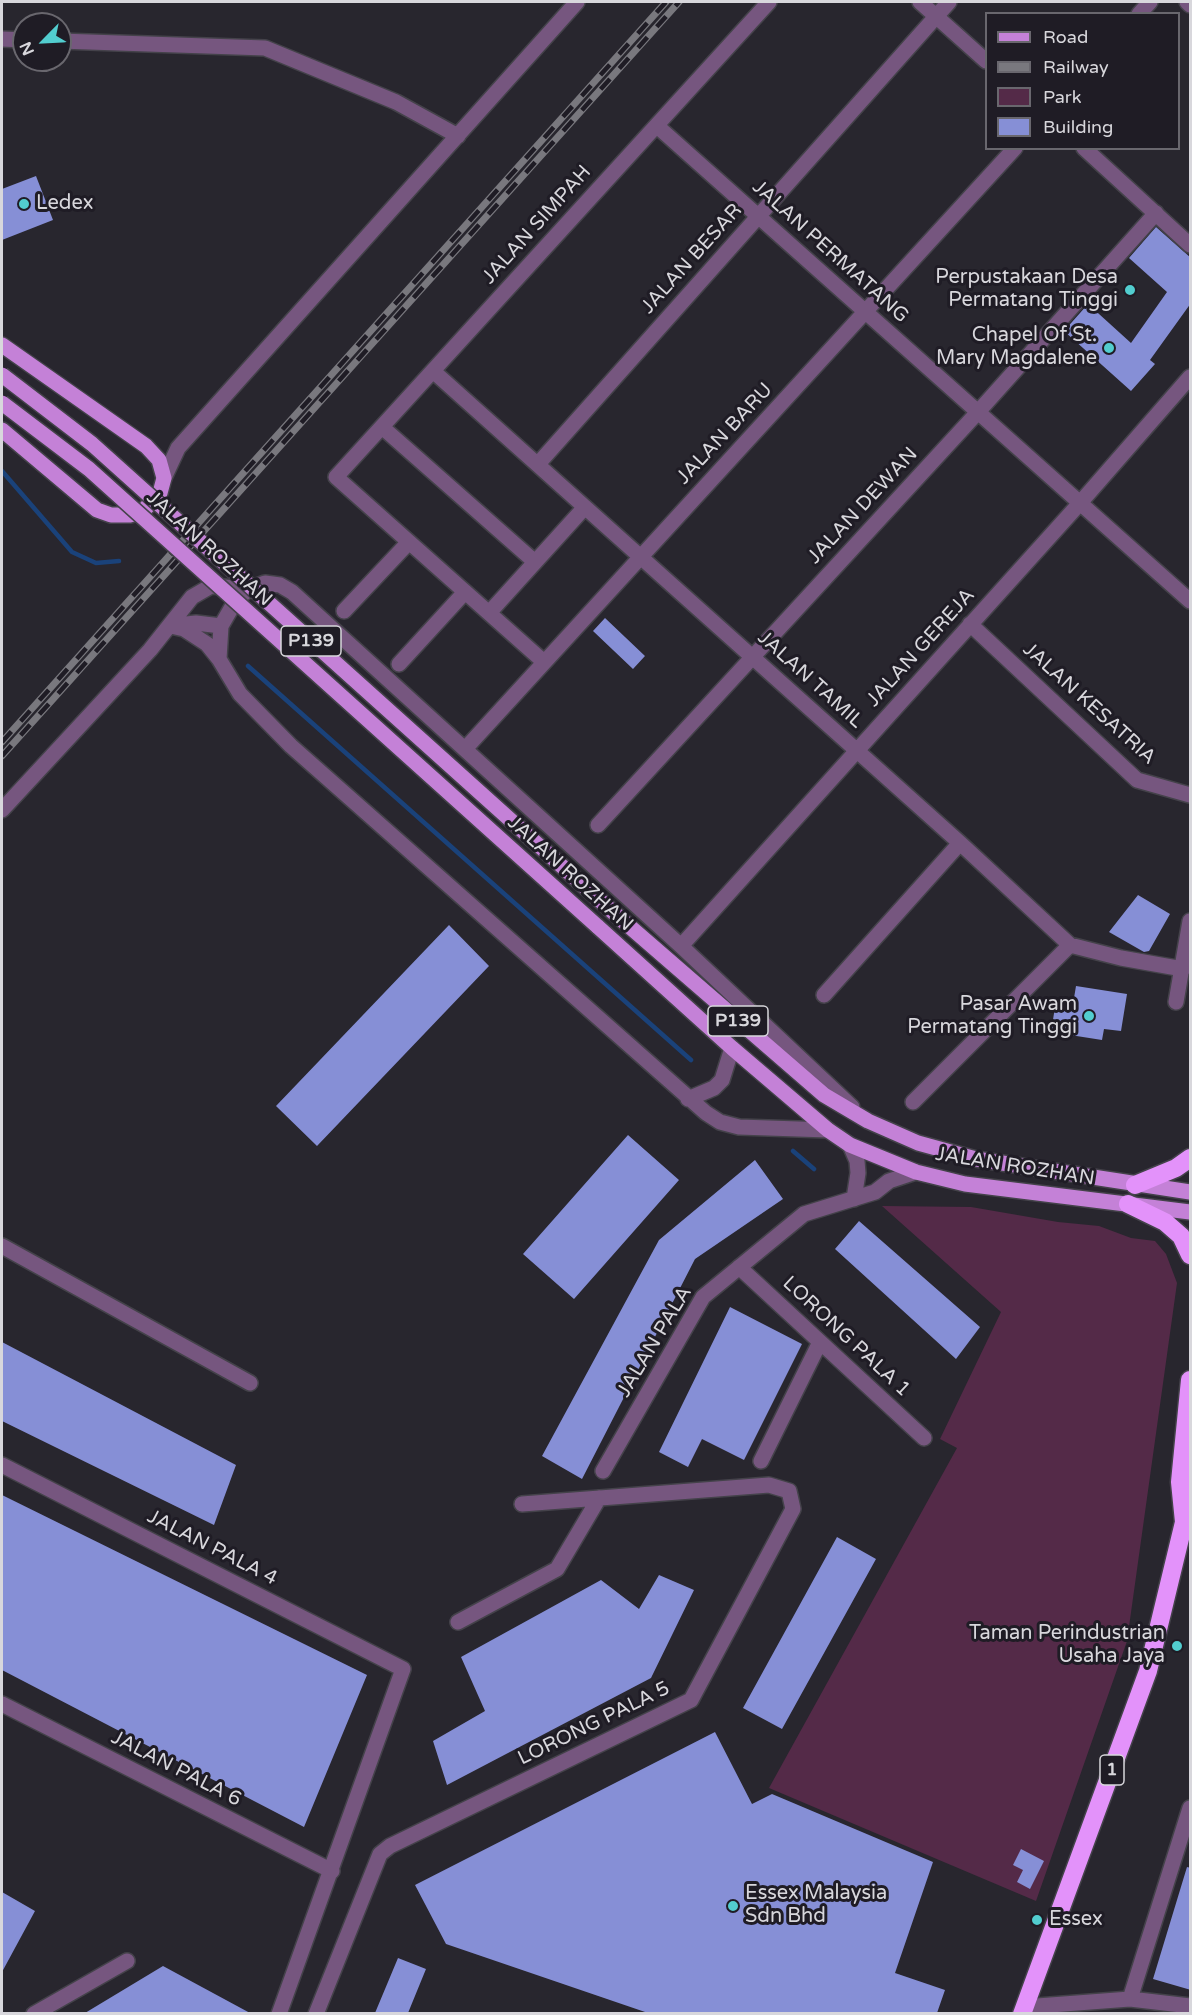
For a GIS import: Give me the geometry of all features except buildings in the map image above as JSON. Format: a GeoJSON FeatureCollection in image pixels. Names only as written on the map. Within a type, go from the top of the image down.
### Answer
{"type":"FeatureCollection","features":[{"type":"Feature","properties":{"kind":"highway"},"geometry":{"type":"LineString","coordinates":[[1135,1185],[1176,1168],[1191,1158]]}},
{"type":"Feature","properties":{"kind":"highway"},"geometry":{"type":"LineString","coordinates":[[1128,1204],[1165,1222],[1181,1236],[1191,1255]]}},
{"type":"Feature","properties":{"kind":"highway","name":"1"},"geometry":{"type":"LineString","coordinates":[[1023,2010],[1148,1671],[1187,1516],[1185,1484],[1191,1380]]}},
{"type":"Feature","properties":{"kind":"main road"},"geometry":{"type":"LineString","coordinates":[[2,345],[146,447],[159,459],[164,478],[160,493],[142,512],[111,515],[97,510],[2,430]]}},
{"type":"Feature","properties":{"kind":"main road","name":"JALAN ROZHAN"},"geometry":{"type":"LineString","coordinates":[[2,375],[92,444],[614,913],[824,1095],[868,1121],[918,1143],[976,1159],[1191,1192]]}},
{"type":"Feature","properties":{"kind":"main road","name":"JALAN ROZHAN"},"geometry":{"type":"LineString","coordinates":[[2,403],[89,470],[732,1048],[828,1130],[850,1145],[916,1172],[965,1185],[1191,1212]]}},
{"type":"Feature","properties":{"kind":"street"},"geometry":{"type":"LineString","coordinates":[[164,478],[178,448],[577,2]]}},
{"type":"Feature","properties":{"kind":"street","name":"JALAN SIMPAH"},"geometry":{"type":"LineString","coordinates":[[410,542],[336,477],[769,2]]}},
{"type":"Feature","properties":{"kind":"street"},"geometry":{"type":"LineString","coordinates":[[920,2],[985,59]]}},
{"type":"Feature","properties":{"kind":"street","name":"JALAN BESAR"},"geometry":{"type":"LineString","coordinates":[[538,464],[948,2]]}},
{"type":"Feature","properties":{"kind":"street"},"geometry":{"type":"LineString","coordinates":[[1187,2],[1191,5]]}},
{"type":"Feature","properties":{"kind":"street"},"geometry":{"type":"LineString","coordinates":[[72,41],[265,48],[396,102],[458,136]]}},
{"type":"Feature","properties":{"kind":"street","name":"JALAN PERMATANG"},"geometry":{"type":"LineString","coordinates":[[657,126],[1191,601]]}},
{"type":"Feature","properties":{"kind":"street","name":"JALAN BARU"},"geometry":{"type":"LineString","coordinates":[[465,748],[1013,150]]}},
{"type":"Feature","properties":{"kind":"street"},"geometry":{"type":"LineString","coordinates":[[1086,150],[1191,245]]}},
{"type":"Feature","properties":{"kind":"street","name":"JALAN DEWAN"},"geometry":{"type":"LineString","coordinates":[[598,825],[978,412],[1156,213]]}},
{"type":"Feature","properties":{"kind":"street","name":"JALAN TAMIL"},"geometry":{"type":"LineString","coordinates":[[432,371],[960,843],[1070,945],[1121,958],[1183,969]]}},
{"type":"Feature","properties":{"kind":"street","name":"JALAN GEREJA"},"geometry":{"type":"LineString","coordinates":[[681,946],[1191,377]]}},
{"type":"Feature","properties":{"kind":"street"},"geometry":{"type":"LineString","coordinates":[[382,427],[535,562]]}},
{"type":"Feature","properties":{"kind":"street"},"geometry":{"type":"LineString","coordinates":[[489,614],[585,507]]}},
{"type":"Feature","properties":{"kind":"street"},"geometry":{"type":"LineString","coordinates":[[344,611],[410,542],[544,662]]}},
{"type":"Feature","properties":{"kind":"street"},"geometry":{"type":"LineString","coordinates":[[219,659],[221,626],[228,610],[249,589],[265,583],[280,585],[292,592],[681,946],[868,1121]]}},
{"type":"Feature","properties":{"kind":"street"},"geometry":{"type":"LineString","coordinates":[[2,810],[171,626],[184,606],[199,591],[212,586],[249,589]]}},
{"type":"Feature","properties":{"kind":"street"},"geometry":{"type":"LineString","coordinates":[[399,664],[465,592]]}},
{"type":"Feature","properties":{"kind":"street"},"geometry":{"type":"LineString","coordinates":[[171,626],[196,623],[221,626]]}},
{"type":"Feature","properties":{"kind":"street","name":"JALAN KESATRIA"},"geometry":{"type":"LineString","coordinates":[[970,624],[1137,780],[1191,795]]}},
{"type":"Feature","properties":{"kind":"street"},"geometry":{"type":"LineString","coordinates":[[171,626],[196,635],[219,659],[227,677],[240,694],[291,746],[455,888],[688,1099],[720,1122],[740,1127],[828,1130]]}},
{"type":"Feature","properties":{"kind":"street"},"geometry":{"type":"LineString","coordinates":[[824,995],[960,843]]}},
{"type":"Feature","properties":{"kind":"street"},"geometry":{"type":"LineString","coordinates":[[1176,1002],[1191,921]]}},
{"type":"Feature","properties":{"kind":"street"},"geometry":{"type":"LineString","coordinates":[[913,1102],[1070,945]]}},
{"type":"Feature","properties":{"kind":"street"},"geometry":{"type":"LineString","coordinates":[[688,1099],[714,1088],[722,1080],[732,1048]]}},
{"type":"Feature","properties":{"kind":"street"},"geometry":{"type":"LineString","coordinates":[[850,1145],[857,1161],[858,1173],[854,1199]]}},
{"type":"Feature","properties":{"kind":"street","name":"JALAN PALA"},"geometry":{"type":"LineString","coordinates":[[603,1471],[703,1297],[804,1214],[875,1192],[890,1181],[916,1172]]}},
{"type":"Feature","properties":{"kind":"street"},"geometry":{"type":"LineString","coordinates":[[2,1246],[250,1383]]}},
{"type":"Feature","properties":{"kind":"street","name":"LORONG PALA 1"},"geometry":{"type":"LineString","coordinates":[[739,1267],[924,1438]]}},
{"type":"Feature","properties":{"kind":"street"},"geometry":{"type":"LineString","coordinates":[[762,1461],[820,1342]]}},
{"type":"Feature","properties":{"kind":"street","name":"JALAN PALA 4"},"geometry":{"type":"LineString","coordinates":[[2,1465],[404,1669],[332,1871]]}},
{"type":"Feature","properties":{"kind":"street","name":"LORONG PALA 5"},"geometry":{"type":"LineString","coordinates":[[316,2013],[380,1854],[390,1846],[691,1700],[793,1509],[789,1491],[769,1485],[522,1504]]}},
{"type":"Feature","properties":{"kind":"street"},"geometry":{"type":"LineString","coordinates":[[458,1622],[557,1569],[599,1498]]}},
{"type":"Feature","properties":{"kind":"street","name":"JALAN PALA 6"},"geometry":{"type":"LineString","coordinates":[[2,1704],[332,1871]]}},
{"type":"Feature","properties":{"kind":"street"},"geometry":{"type":"LineString","coordinates":[[1130,1999],[1191,1808]]}},
{"type":"Feature","properties":{"kind":"street"},"geometry":{"type":"LineString","coordinates":[[279,2013],[332,1871]]}},
{"type":"Feature","properties":{"kind":"street"},"geometry":{"type":"LineString","coordinates":[[34,2013],[127,1961]]}},
{"type":"Feature","properties":{"kind":"street"},"geometry":{"type":"LineString","coordinates":[[1023,2010],[1130,1999],[1191,2006]]}},
{"type":"Feature","properties":{"kind":"green space"},"geometry":{"type":"Polygon","coordinates":[[[882,1206],[971,1207],[1058,1222],[1099,1226],[1131,1238],[1155,1241],[1166,1254],[1177,1283],[1127,1641],[1036,1901],[769,1788],[957,1448],[940,1439],[1001,1312],[882,1206]]]}},
{"type":"Feature","properties":{"kind":"waterway"},"geometry":{"type":"LineString","coordinates":[[2,471],[72,552],[96,563],[119,561]]}},
{"type":"Feature","properties":{"kind":"waterway"},"geometry":{"type":"LineString","coordinates":[[248,666],[691,1060]]}},
{"type":"Feature","properties":{"kind":"waterway"},"geometry":{"type":"LineString","coordinates":[[793,1151],[814,1169]]}},
{"type":"Feature","properties":{"kind":"railway"},"geometry":{"type":"LineString","coordinates":[[2,742],[666,2]]}},
{"type":"Feature","properties":{"kind":"railway"},"geometry":{"type":"LineString","coordinates":[[2,756],[679,2]]}},
{"type":"Feature","properties":{"kind":"place","name":"Ledex"},"geometry":{"type":"Point","coordinates":[24,204]}},
{"type":"Feature","properties":{"kind":"place","name":"Perpustakaan Desa Permatang Tinggi"},"geometry":{"type":"Point","coordinates":[1130,290]}},
{"type":"Feature","properties":{"kind":"place","name":"Chapel Of St. Mary Magdalene"},"geometry":{"type":"Point","coordinates":[1109,348]}},
{"type":"Feature","properties":{"kind":"place","name":"Pasar Awam Permatang Tinggi"},"geometry":{"type":"Point","coordinates":[1089,1016]}},
{"type":"Feature","properties":{"kind":"place","name":"Taman Perindustrian Usaha Jaya"},"geometry":{"type":"Point","coordinates":[1177,1646]}},
{"type":"Feature","properties":{"kind":"place","name":"Essex Malaysia Sdn Bhd"},"geometry":{"type":"Point","coordinates":[733,1906]}},
{"type":"Feature","properties":{"kind":"place","name":"Essex"},"geometry":{"type":"Point","coordinates":[1037,1920]}}]}
